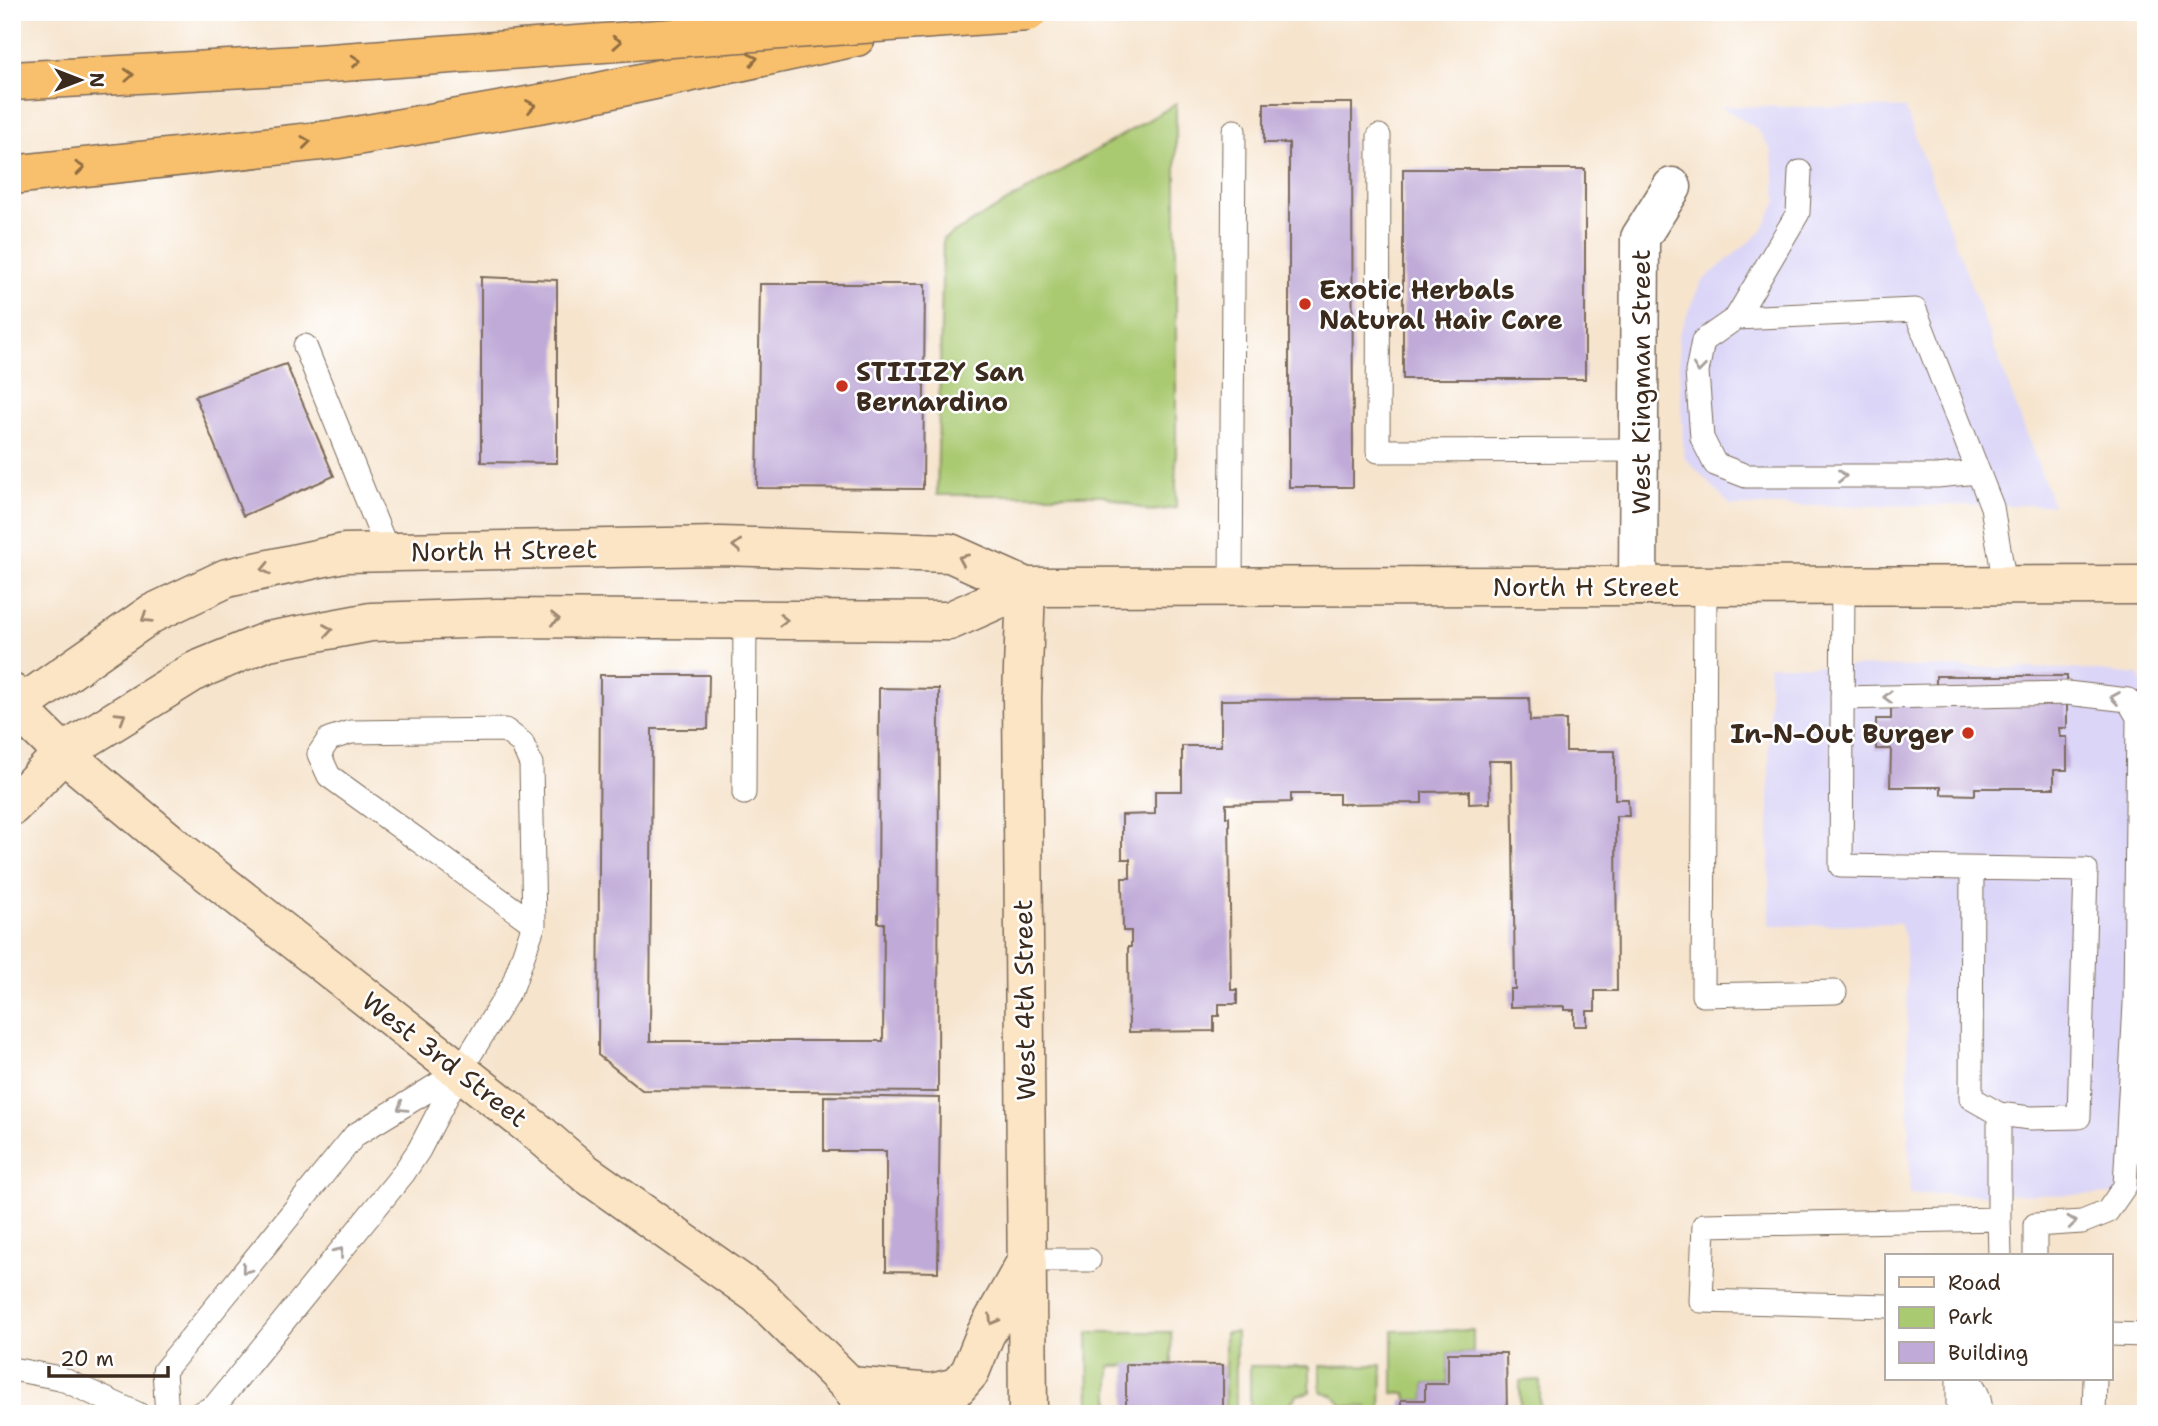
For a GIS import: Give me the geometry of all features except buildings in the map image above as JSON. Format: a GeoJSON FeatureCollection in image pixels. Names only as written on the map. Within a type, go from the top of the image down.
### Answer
{"type":"FeatureCollection","features":[{"type":"Feature","properties":{"kind":"highway"},"geometry":{"type":"LineString","coordinates":[[12,175],[339,139],[561,100],[969,12]]}},
{"type":"Feature","properties":{"kind":"highway"},"geometry":{"type":"LineString","coordinates":[[12,81],[330,63],[1028,12]]}},
{"type":"Feature","properties":{"kind":"main road","name":"North H Street"},"geometry":{"type":"LineString","coordinates":[[13,704],[86,661],[151,614],[227,578],[344,553],[720,546],[950,553],[1026,587]]}},
{"type":"Feature","properties":{"kind":"main road","name":"North H Street"},"geometry":{"type":"LineString","coordinates":[[12,806],[63,752],[195,671],[268,641],[371,622],[497,618],[949,621],[1026,587],[2146,585]]}},
{"type":"Feature","properties":{"kind":"main road","name":"West 4th Street"},"geometry":{"type":"LineString","coordinates":[[1026,587],[1021,696],[1028,1414]]}},
{"type":"Feature","properties":{"kind":"main road","name":"West 3rd Street"},"geometry":{"type":"LineString","coordinates":[[13,704],[63,752],[179,850],[584,1172],[758,1295],[860,1400]]}},
{"type":"Feature","properties":{"kind":"main road"},"geometry":{"type":"LineString","coordinates":[[860,1400],[932,1393],[957,1387],[970,1372],[985,1335],[1027,1261]]}},
{"type":"Feature","properties":{"kind":"street","name":"West Kingman Street"},"geometry":{"type":"LineString","coordinates":[[1638,586],[1640,238],[1672,187]]}},
{"type":"Feature","properties":{"kind":"lane"},"geometry":{"type":"LineString","coordinates":[[1231,586],[1234,131]]}},
{"type":"Feature","properties":{"kind":"lane"},"geometry":{"type":"LineString","coordinates":[[1379,136],[1378,451],[1639,450]]}},
{"type":"Feature","properties":{"kind":"lane"},"geometry":{"type":"LineString","coordinates":[[1800,172],[1798,213],[1736,318],[1703,341],[1698,372],[1702,438],[1715,464],[1746,475],[1937,475],[1978,472]]}},
{"type":"Feature","properties":{"kind":"lane"},"geometry":{"type":"LineString","coordinates":[[1736,318],[1915,310],[1992,507],[2006,585]]}},
{"type":"Feature","properties":{"kind":"lane"},"geometry":{"type":"LineString","coordinates":[[305,345],[388,552]]}},
{"type":"Feature","properties":{"kind":"lane"},"geometry":{"type":"LineString","coordinates":[[1705,585],[1703,995],[1835,992]]}},
{"type":"Feature","properties":{"kind":"lane"},"geometry":{"type":"LineString","coordinates":[[1843,585],[1841,866],[2086,870],[2079,1117],[2030,1118],[2000,1114],[1971,1098],[1972,869]]}},
{"type":"Feature","properties":{"kind":"lane"},"geometry":{"type":"LineString","coordinates":[[744,793],[745,619]]}},
{"type":"Feature","properties":{"kind":"lane"},"geometry":{"type":"LineString","coordinates":[[1842,698],[2067,693],[2128,700],[2138,718],[2135,1004],[2125,1186],[2107,1212],[2082,1222],[2035,1225],[2035,1254]]}},
{"type":"Feature","properties":{"kind":"lane"},"geometry":{"type":"LineString","coordinates":[[199,1414],[214,1407],[403,1174],[419,1150],[460,1071],[513,985],[534,924],[531,764],[522,743],[505,730],[351,732],[329,739],[319,754],[329,776],[534,924]]}},
{"type":"Feature","properties":{"kind":"lane"},"geometry":{"type":"LineString","coordinates":[[167,1414],[164,1371],[355,1135],[460,1071]]}},
{"type":"Feature","properties":{"kind":"lane"},"geometry":{"type":"LineString","coordinates":[[2000,1114],[2000,1254]]}},
{"type":"Feature","properties":{"kind":"lane"},"geometry":{"type":"LineString","coordinates":[[1885,1306],[1701,1301],[1704,1225],[2000,1219]]}},
{"type":"Feature","properties":{"kind":"lane"},"geometry":{"type":"LineString","coordinates":[[1027,1261],[1089,1261]]}},
{"type":"Feature","properties":{"kind":"lane"},"geometry":{"type":"LineString","coordinates":[[2112,1334],[2146,1335]]}},
{"type":"Feature","properties":{"kind":"lane"},"geometry":{"type":"LineString","coordinates":[[12,1368],[60,1378],[138,1414]]}},
{"type":"Feature","properties":{"kind":"lane"},"geometry":{"type":"LineString","coordinates":[[1958,1380],[1958,1414]]}},
{"type":"Feature","properties":{"kind":"lane"},"geometry":{"type":"LineString","coordinates":[[1968,1380],[1972,1382],[1981,1406],[1981,1414]]}},
{"type":"Feature","properties":{"kind":"lane"},"geometry":{"type":"LineString","coordinates":[[2094,1414],[2095,1380]]}},
{"type":"Feature","properties":{"kind":"shaded area"},"geometry":{"type":"Polygon","coordinates":[[[1720,106],[1905,108],[2053,505],[1731,506],[1684,457],[1678,336],[1701,282],[1761,232],[1777,201],[1771,150],[1757,129],[1720,106]]]}},
{"type":"Feature","properties":{"kind":"shaded area"},"geometry":{"type":"Polygon","coordinates":[[[1769,665],[2078,669],[2139,675],[2146,693],[2146,1195],[1910,1194],[1906,954],[1905,937],[1900,923],[1769,926],[1769,665]]]}},
{"type":"Feature","properties":{"kind":"green space"},"geometry":{"type":"Polygon","coordinates":[[[1176,104],[1176,508],[1149,511],[1103,495],[937,495],[943,239],[1176,104]]]}},
{"type":"Feature","properties":{"kind":"green space"},"geometry":{"type":"Polygon","coordinates":[[[1473,1330],[1473,1353],[1448,1353],[1448,1384],[1425,1384],[1425,1400],[1407,1400],[1406,1394],[1393,1393],[1393,1331],[1473,1330]]]}},
{"type":"Feature","properties":{"kind":"green space"},"geometry":{"type":"Polygon","coordinates":[[[1088,1332],[1171,1332],[1172,1365],[1110,1366],[1110,1414],[1089,1414],[1088,1332]]]}},
{"type":"Feature","properties":{"kind":"green space"},"geometry":{"type":"Polygon","coordinates":[[[1236,1332],[1236,1414],[1225,1414],[1225,1333],[1236,1332]]]}},
{"type":"Feature","properties":{"kind":"green space"},"geometry":{"type":"Polygon","coordinates":[[[1382,1365],[1381,1414],[1367,1414],[1367,1407],[1343,1406],[1334,1396],[1320,1391],[1320,1366],[1382,1365]]]}},
{"type":"Feature","properties":{"kind":"green space"},"geometry":{"type":"Polygon","coordinates":[[[1250,1366],[1310,1366],[1310,1392],[1297,1395],[1287,1407],[1265,1407],[1264,1414],[1250,1414],[1250,1366]]]}},
{"type":"Feature","properties":{"kind":"green space"},"geometry":{"type":"Polygon","coordinates":[[[1540,1380],[1540,1414],[1520,1414],[1520,1381],[1540,1380]]]}},
{"type":"Feature","properties":{"kind":"place","name":"Exotic Herbals Natural Hair Care"},"geometry":{"type":"Point","coordinates":[1305,304]}},
{"type":"Feature","properties":{"kind":"place","name":"STIIIZY San Bernardino"},"geometry":{"type":"Point","coordinates":[842,386]}},
{"type":"Feature","properties":{"kind":"place","name":"In-N-Out Burger"},"geometry":{"type":"Point","coordinates":[1968,733]}}]}
